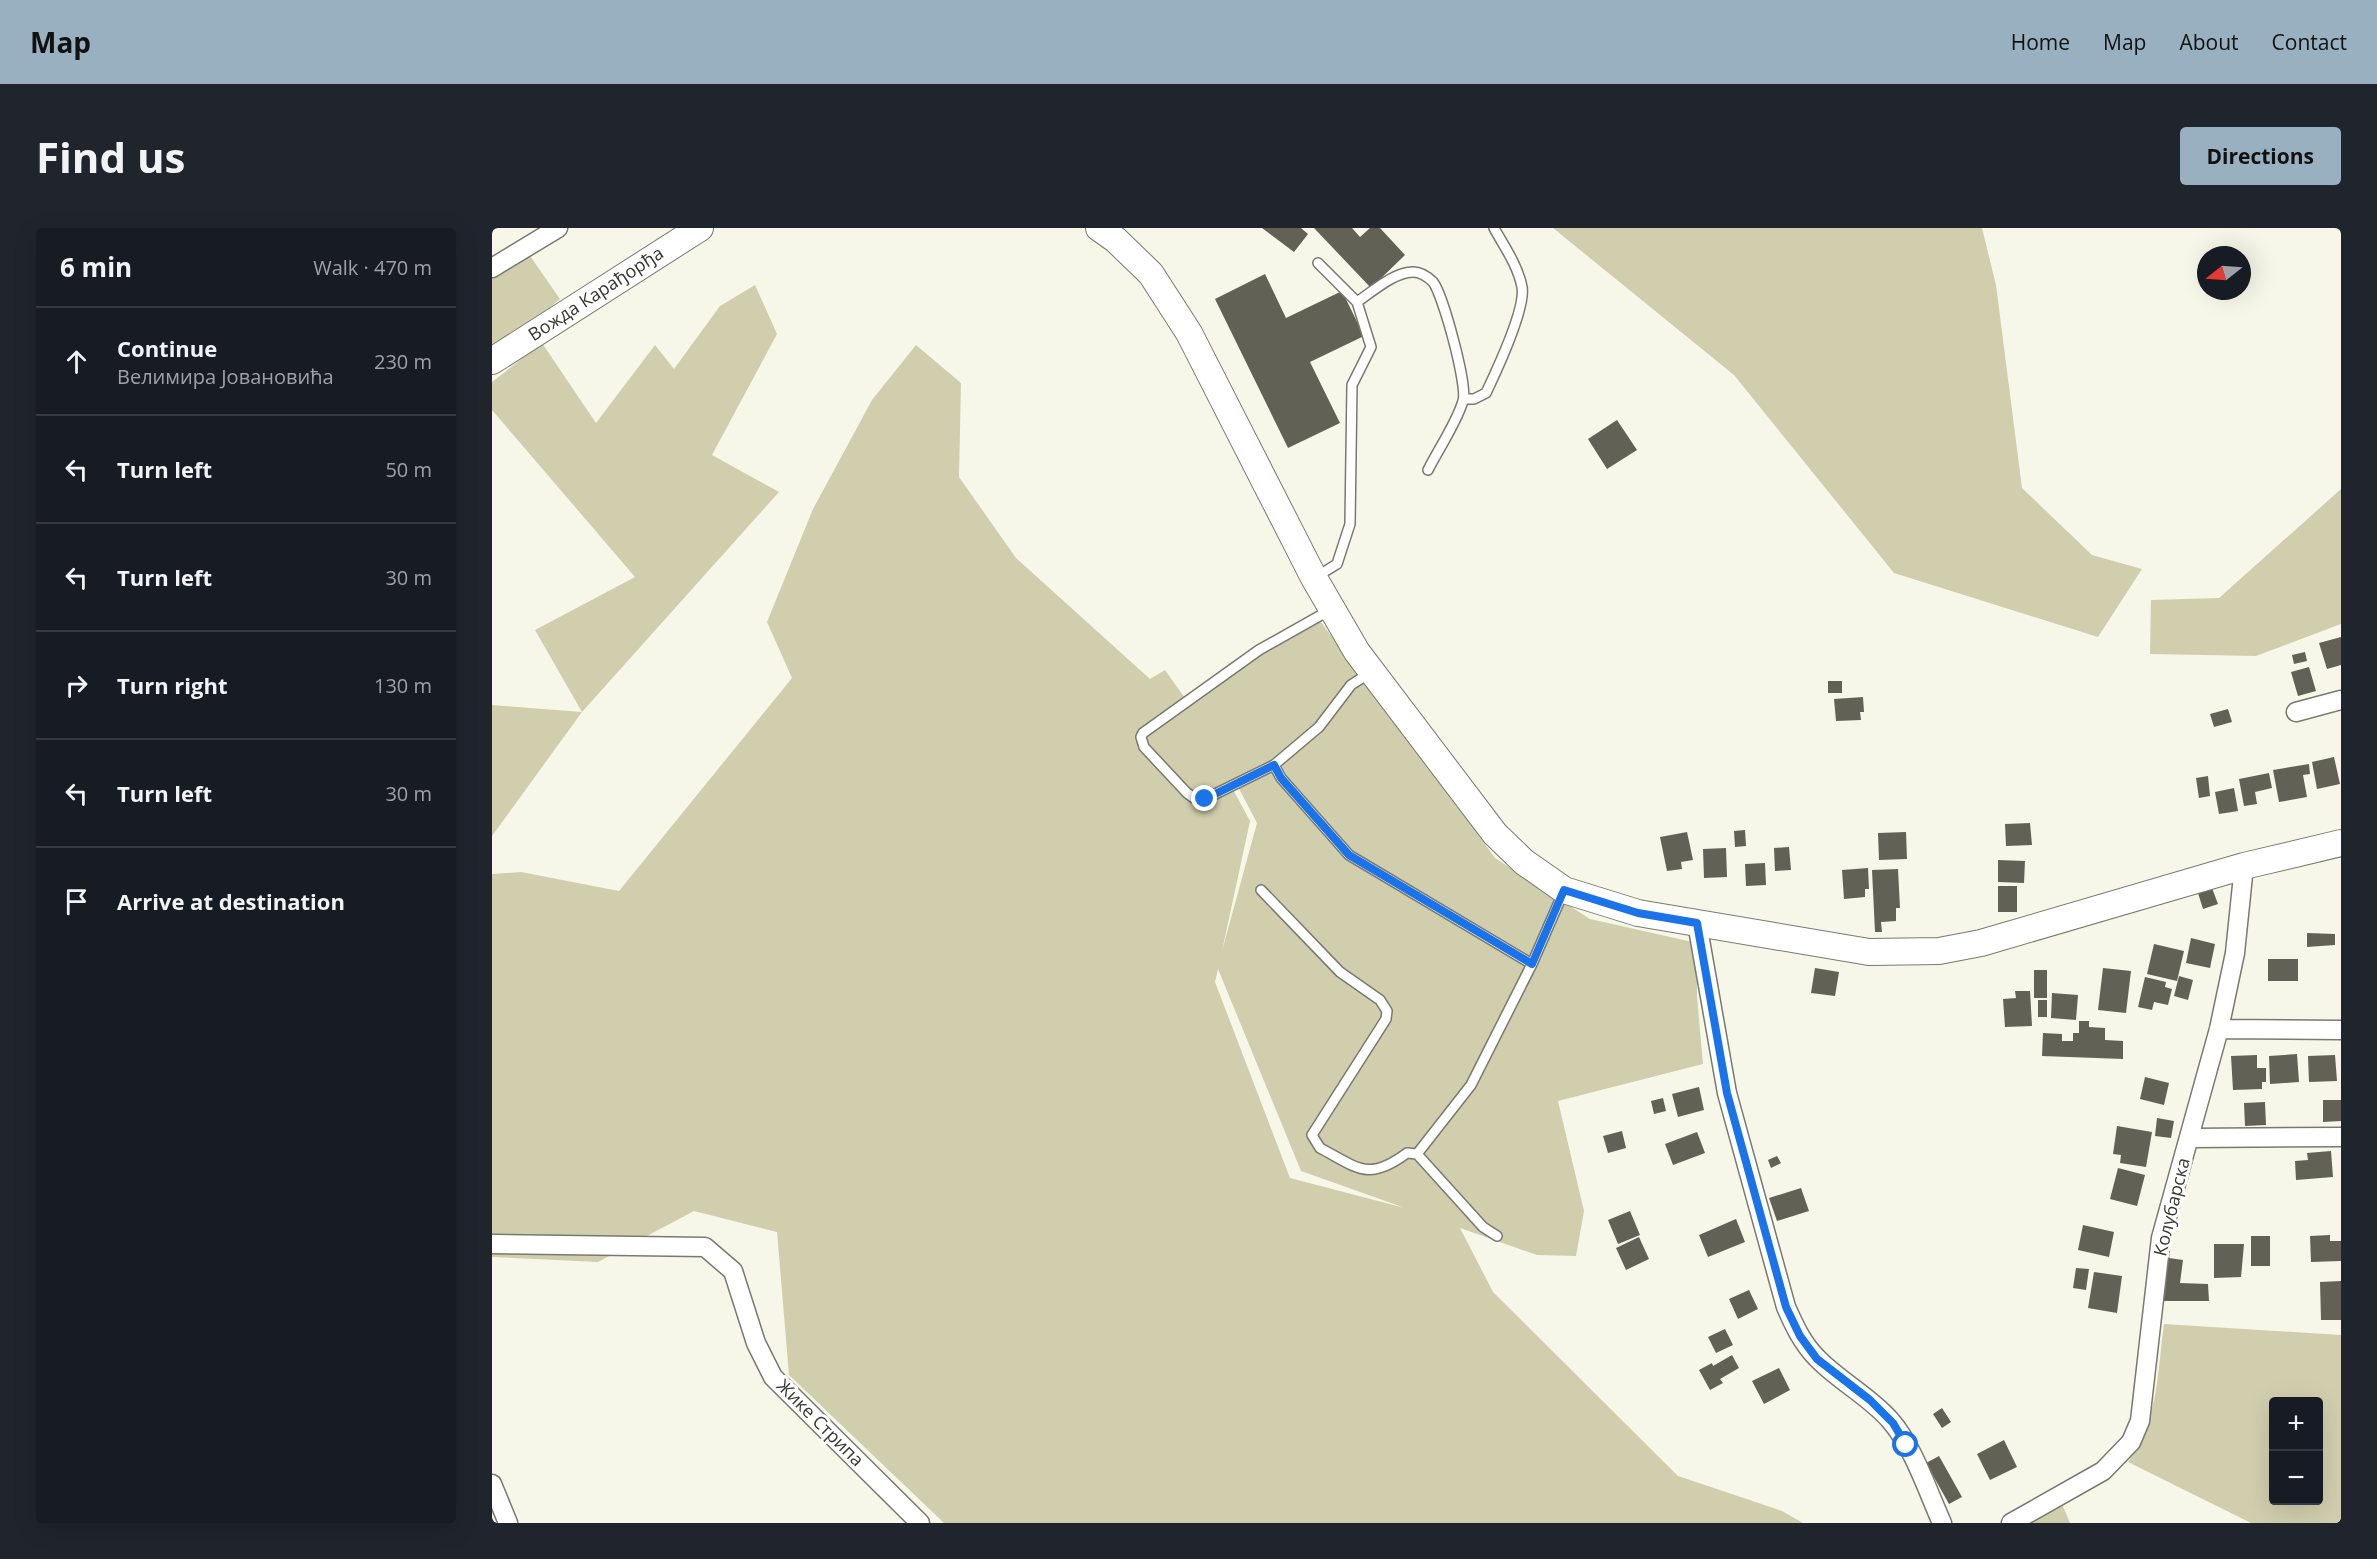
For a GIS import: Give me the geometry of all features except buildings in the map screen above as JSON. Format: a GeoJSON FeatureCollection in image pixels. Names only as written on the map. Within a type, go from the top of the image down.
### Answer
{"type":"FeatureCollection","features":[{"type":"Feature","properties":{"kind":"main road","name":"Вожда Карађорђа"},"geometry":{"type":"LineString","coordinates":[[492,361],[700,228]]}},
{"type":"Feature","properties":{"kind":"main road"},"geometry":{"type":"LineString","coordinates":[[1099,228],[1116,240],[1151,274],[1190,333],[1314,578],[1357,652],[1495,834],[1524,862],[1564,890],[1638,913],[1869,952],[1939,951],[1981,943],[2244,866],[2341,843]]}},
{"type":"Feature","properties":{"kind":"street"},"geometry":{"type":"LineString","coordinates":[[492,268],[558,228]]}},
{"type":"Feature","properties":{"kind":"street"},"geometry":{"type":"LineString","coordinates":[[2296,712],[2341,700]]}},
{"type":"Feature","properties":{"kind":"street","name":"Колубарска"},"geometry":{"type":"LineString","coordinates":[[2011,1523],[2103,1471],[2131,1443],[2140,1421],[2161,1238],[2191,1138],[2219,1029],[2235,953],[2244,866]]}},
{"type":"Feature","properties":{"kind":"street"},"geometry":{"type":"LineString","coordinates":[[1697,923],[1727,1093],[1786,1307],[1800,1336],[1817,1359],[1870,1400],[1893,1423],[1906,1445],[1942,1523]]}},
{"type":"Feature","properties":{"kind":"street"},"geometry":{"type":"LineString","coordinates":[[2219,1029],[2341,1030]]}},
{"type":"Feature","properties":{"kind":"street"},"geometry":{"type":"LineString","coordinates":[[2191,1138],[2341,1137]]}},
{"type":"Feature","properties":{"kind":"street","name":"Жике Стрипа"},"geometry":{"type":"LineString","coordinates":[[492,1244],[687,1246],[705,1247],[718,1255],[734,1271],[756,1343],[773,1377],[920,1523]]}},
{"type":"Feature","properties":{"kind":"street"},"geometry":{"type":"LineString","coordinates":[[492,1484],[508,1523]]}},
{"type":"Feature","properties":{"kind":"lane"},"geometry":{"type":"LineString","coordinates":[[1464,399],[1474,399],[1486,393],[1519,315],[1523,289],[1512,260],[1494,228]]}},
{"type":"Feature","properties":{"kind":"lane"},"geometry":{"type":"LineString","coordinates":[[1314,578],[1337,564],[1350,524],[1352,385],[1371,347],[1357,302],[1318,263]]}},
{"type":"Feature","properties":{"kind":"lane"},"geometry":{"type":"LineString","coordinates":[[1357,302],[1394,278],[1412,272],[1425,275],[1434,283],[1442,300],[1463,378],[1464,399],[1428,470]]}},
{"type":"Feature","properties":{"kind":"lane"},"geometry":{"type":"LineString","coordinates":[[1332,608],[1259,650],[1143,733],[1141,737],[1144,747],[1187,793],[1202,800],[1274,765],[1319,727],[1351,685],[1373,671]]}},
{"type":"Feature","properties":{"kind":"lane"},"geometry":{"type":"LineString","coordinates":[[1274,765],[1281,778],[1349,855],[1532,964]]}},
{"type":"Feature","properties":{"kind":"lane"},"geometry":{"type":"LineString","coordinates":[[1261,890],[1340,972],[1380,1000],[1388,1011],[1386,1019],[1312,1135],[1314,1142],[1320,1148],[1362,1170],[1376,1171],[1391,1165],[1407,1153],[1417,1154],[1483,1227],[1497,1236]]}},
{"type":"Feature","properties":{"kind":"lane"},"geometry":{"type":"LineString","coordinates":[[1417,1154],[1471,1085],[1532,964],[1564,890]]}},
{"type":"Feature","properties":{"kind":"shaded area"},"geometry":{"type":"Polygon","coordinates":[[[1553,228],[1982,228],[1996,285],[2022,488],[2092,555],[2142,569],[2098,637],[1894,573],[1734,375],[1553,228]]]}},
{"type":"Feature","properties":{"kind":"shaded area"},"geometry":{"type":"Polygon","coordinates":[[[528,253],[560,299],[540,316],[492,348],[492,275],[528,253]]]}},
{"type":"Feature","properties":{"kind":"shaded area"},"geometry":{"type":"Polygon","coordinates":[[[755,285],[777,334],[712,455],[779,492],[582,712],[535,630],[635,577],[492,410],[492,382],[542,343],[596,423],[655,345],[674,369],[720,306],[755,285]]]}},
{"type":"Feature","properties":{"kind":"shaded area"},"geometry":{"type":"Polygon","coordinates":[[[916,345],[961,383],[959,477],[1016,558],[1150,679],[1165,670],[1185,698],[1315,614],[1495,858],[1590,919],[1697,943],[1697,996],[1703,1064],[1558,1101],[1584,1211],[1576,1256],[1537,1255],[1460,1228],[1493,1292],[1678,1476],[1782,1511],[1803,1523],[944,1523],[789,1375],[777,1232],[694,1211],[598,1262],[492,1257],[492,874],[521,872],[619,891],[792,678],[767,622],[813,509],[872,400],[916,345]],[[1235,781],[1230,784],[1250,821],[1222,951],[1257,823],[1235,781]],[[1218,969],[1215,982],[1290,1178],[1405,1208],[1301,1171],[1218,969]]]}},
{"type":"Feature","properties":{"kind":"shaded area"},"geometry":{"type":"Polygon","coordinates":[[[2341,489],[2341,624],[2256,656],[2150,654],[2151,600],[2219,598],[2341,489]]]}},
{"type":"Feature","properties":{"kind":"shaded area"},"geometry":{"type":"Polygon","coordinates":[[[492,705],[582,712],[492,836],[492,705]]]}},
{"type":"Feature","properties":{"kind":"shaded area"},"geometry":{"type":"Polygon","coordinates":[[[2164,1324],[2341,1335],[2341,1523],[2251,1523],[2128,1462],[2146,1429],[2158,1378],[2164,1324]]]}},
{"type":"Feature","properties":{"kind":"shaded area"},"geometry":{"type":"Polygon","coordinates":[[[2062,1504],[2070,1523],[2025,1523],[2062,1504]]]}},
{"type":"Feature","properties":{"kind":"route"},"geometry":{"type":"LineString","coordinates":[[1205,799],[1274,765],[1281,774],[1281,778],[1349,855],[1532,964],[1564,890],[1638,913],[1697,923],[1727,1093],[1786,1307],[1800,1336],[1817,1359],[1870,1400],[1893,1423],[1906,1445]]}}]}
